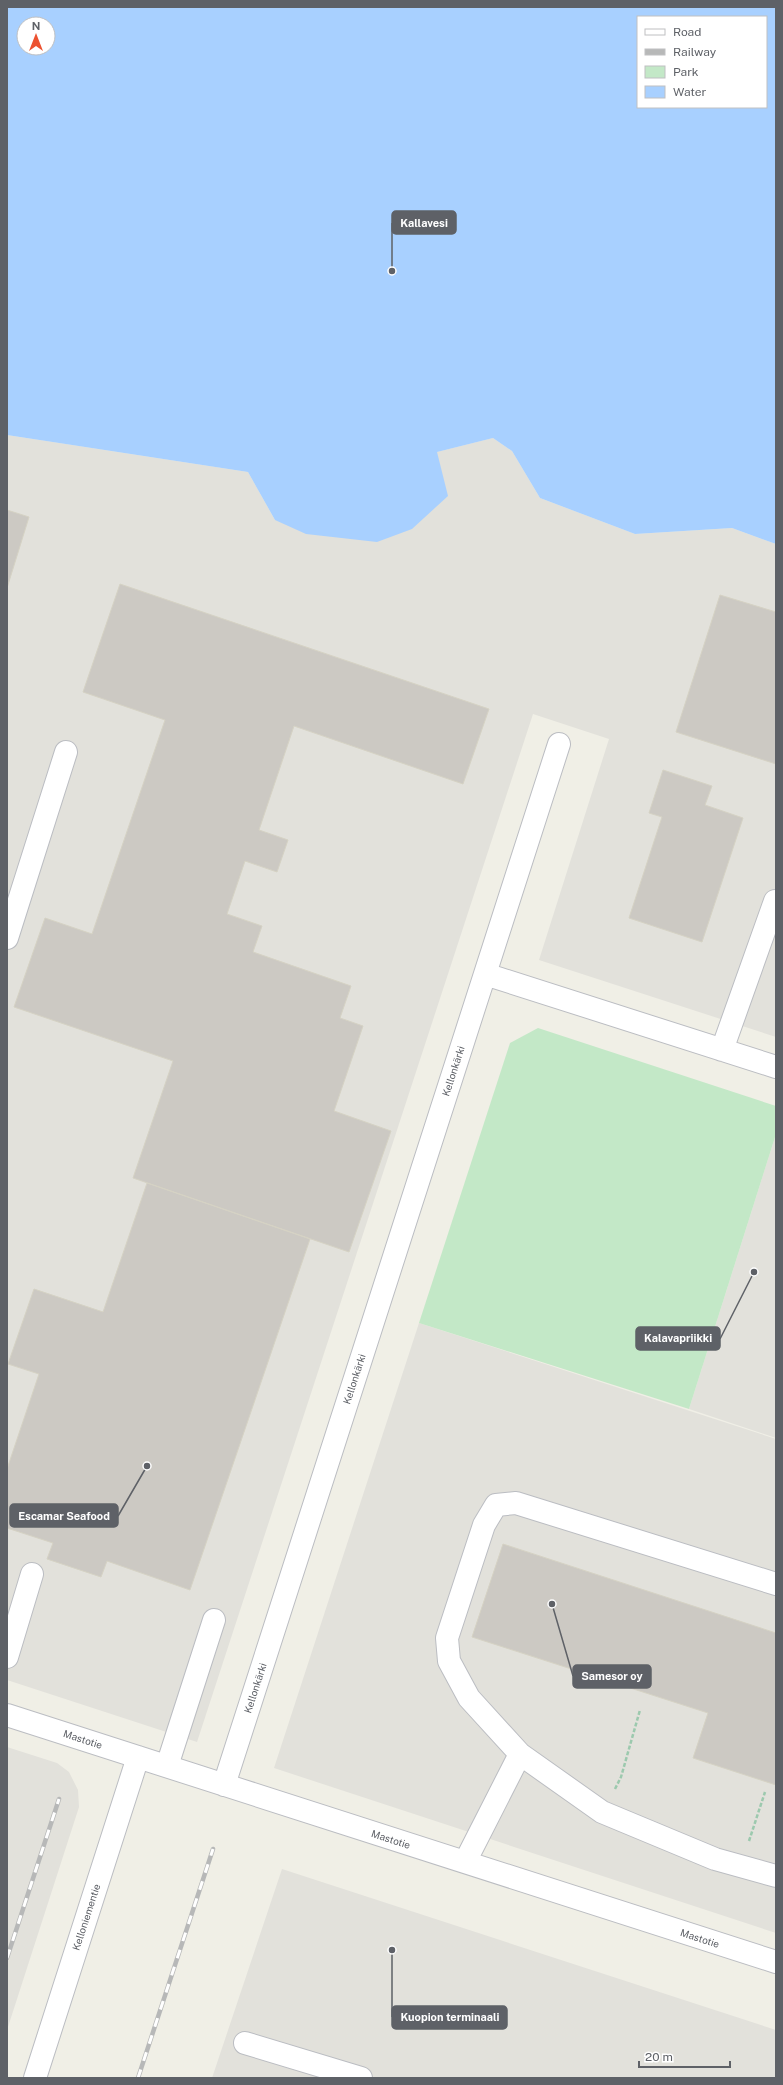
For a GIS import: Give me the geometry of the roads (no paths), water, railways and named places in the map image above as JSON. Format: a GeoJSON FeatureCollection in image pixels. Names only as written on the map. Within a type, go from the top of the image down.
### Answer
{"type":"FeatureCollection","features":[{"type":"Feature","properties":{"kind":"street","name":"Kellonkärki"},"geometry":{"type":"LineString","coordinates":[[224,1785],[559,744]]}},
{"type":"Feature","properties":{"kind":"street"},"geometry":{"type":"LineString","coordinates":[[7,938],[66,752]]}},
{"type":"Feature","properties":{"kind":"street"},"geometry":{"type":"LineString","coordinates":[[722,1050],[775,901]]}},
{"type":"Feature","properties":{"kind":"street"},"geometry":{"type":"LineString","coordinates":[[484,974],[722,1050],[775,1061]]}},
{"type":"Feature","properties":{"kind":"street"},"geometry":{"type":"LineString","coordinates":[[776,1584],[516,1502],[496,1505],[484,1525],[447,1638],[449,1661],[469,1698],[520,1754],[602,1812],[716,1859],[776,1876]]}},
{"type":"Feature","properties":{"kind":"street"},"geometry":{"type":"LineString","coordinates":[[7,1657],[32,1574]]}},
{"type":"Feature","properties":{"kind":"street"},"geometry":{"type":"LineString","coordinates":[[168,1766],[214,1620]]}},
{"type":"Feature","properties":{"kind":"street","name":"Mastotie"},"geometry":{"type":"LineString","coordinates":[[7,1715],[776,1962]]}},
{"type":"Feature","properties":{"kind":"street"},"geometry":{"type":"LineString","coordinates":[[465,1862],[520,1754]]}},
{"type":"Feature","properties":{"kind":"street","name":"Kelloniementie"},"geometry":{"type":"LineString","coordinates":[[35,2078],[138,1757]]}},
{"type":"Feature","properties":{"kind":"street"},"geometry":{"type":"LineString","coordinates":[[245,2043],[361,2078]]}},
{"type":"Feature","properties":{"kind":"water"},"geometry":{"type":"Polygon","coordinates":[[[7,7],[776,7],[776,544],[732,528],[635,534],[540,498],[512,451],[493,438],[437,452],[448,496],[412,529],[377,542],[306,534],[275,520],[248,472],[7,435],[7,7]]]}},
{"type":"Feature","properties":{"kind":"railway"},"geometry":{"type":"LineString","coordinates":[[7,1958],[59,1799]]}},
{"type":"Feature","properties":{"kind":"railway"},"geometry":{"type":"LineString","coordinates":[[138,2078],[213,1849]]}},
{"type":"Feature","properties":{"kind":"place","name":"Kallavesi"},"geometry":{"type":"Point","coordinates":[392,271]}},
{"type":"Feature","properties":{"kind":"place","name":"Kalavapriikki"},"geometry":{"type":"Point","coordinates":[754,1272]}},
{"type":"Feature","properties":{"kind":"place","name":"Escamar Seafood"},"geometry":{"type":"Point","coordinates":[147,1466]}},
{"type":"Feature","properties":{"kind":"place","name":"Samesor oy"},"geometry":{"type":"Point","coordinates":[552,1604]}},
{"type":"Feature","properties":{"kind":"place","name":"Kuopion terminaali"},"geometry":{"type":"Point","coordinates":[392,1950]}}]}
